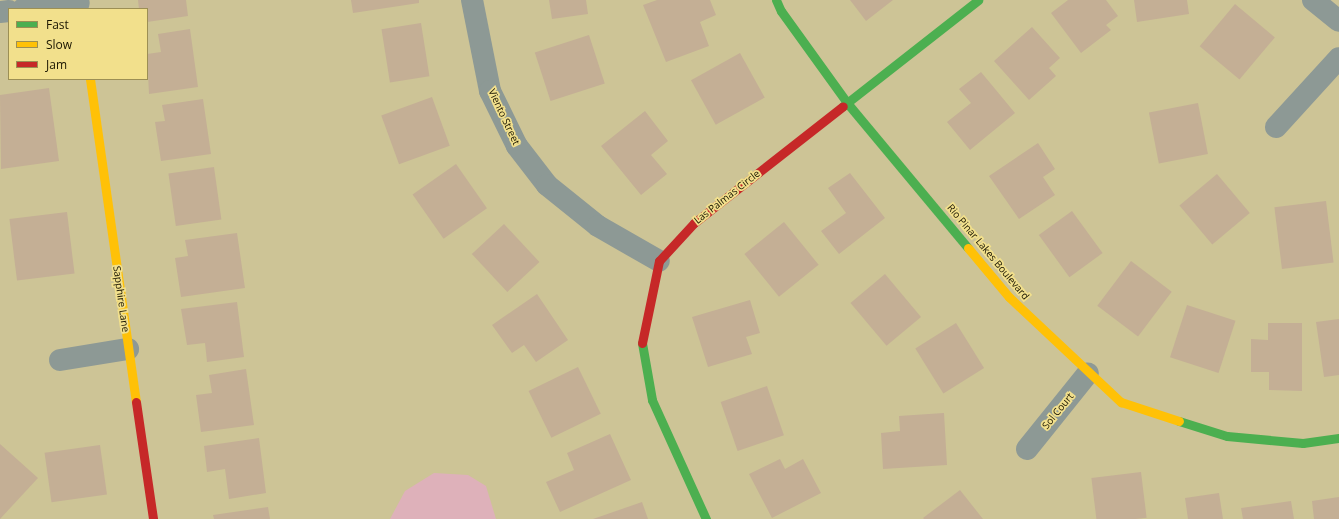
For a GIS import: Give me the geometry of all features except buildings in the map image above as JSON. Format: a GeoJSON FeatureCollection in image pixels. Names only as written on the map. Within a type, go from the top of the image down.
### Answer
{"type":"FeatureCollection","features":[{"type":"Feature","properties":{"kind":"street","name":"Viento Street"},"geometry":{"type":"LineString","coordinates":[[472,0],[490,91],[516,146],[547,185],[598,226],[659,261]]}},
{"type":"Feature","properties":{"kind":"street","name":"Rio Pinar Lakes Boulevard"},"geometry":{"type":"LineString","coordinates":[[776,0],[781,11],[848,104],[1009,296],[1088,373],[1121,402],[1227,436],[1304,443],[1339,438]]}},
{"type":"Feature","properties":{"kind":"street","name":"Las Palmas Circle"},"geometry":{"type":"LineString","coordinates":[[659,261],[694,223],[848,104],[978,0]]}},
{"type":"Feature","properties":{"kind":"street"},"geometry":{"type":"LineString","coordinates":[[1313,0],[1339,21]]}},
{"type":"Feature","properties":{"kind":"street"},"geometry":{"type":"LineString","coordinates":[[34,8],[80,4]]}},
{"type":"Feature","properties":{"kind":"street"},"geometry":{"type":"LineString","coordinates":[[1276,127],[1339,58]]}},
{"type":"Feature","properties":{"kind":"street","name":"Sapphire Lane"},"geometry":{"type":"LineString","coordinates":[[90,80],[153,519]]}},
{"type":"Feature","properties":{"kind":"street"},"geometry":{"type":"LineString","coordinates":[[659,261],[642,340],[652,400],[706,519]]}},
{"type":"Feature","properties":{"kind":"street"},"geometry":{"type":"LineString","coordinates":[[60,360],[128,349]]}},
{"type":"Feature","properties":{"kind":"street","name":"Sol Court"},"geometry":{"type":"LineString","coordinates":[[1027,449],[1088,373]]}},
{"type":"Feature","properties":{"kind":"shaded area"},"geometry":{"type":"Polygon","coordinates":[[[434,473],[468,475],[486,486],[496,519],[390,519],[405,491],[434,473]]]}},
{"type":"Feature","properties":{"kind":"traffic: fast"},"geometry":{"type":"LineString","coordinates":[[776,0],[781,11],[848,104],[968,248]]}},
{"type":"Feature","properties":{"kind":"traffic: fast"},"geometry":{"type":"LineString","coordinates":[[843,106],[978,0]]}},
{"type":"Feature","properties":{"kind":"traffic: fast"},"geometry":{"type":"LineString","coordinates":[[642,343],[652,400],[706,519]]}},
{"type":"Feature","properties":{"kind":"traffic: fast"},"geometry":{"type":"LineString","coordinates":[[1179,421],[1227,436],[1303,443],[1339,438]]}},
{"type":"Feature","properties":{"kind":"traffic: slow"},"geometry":{"type":"LineString","coordinates":[[90,80],[136,402]]}},
{"type":"Feature","properties":{"kind":"traffic: slow"},"geometry":{"type":"LineString","coordinates":[[968,248],[1009,297],[1121,402],[1179,421]]}},
{"type":"Feature","properties":{"kind":"traffic: jam"},"geometry":{"type":"LineString","coordinates":[[642,343],[659,261],[694,223],[843,106]]}},
{"type":"Feature","properties":{"kind":"traffic: jam"},"geometry":{"type":"LineString","coordinates":[[136,402],[153,519]]}}]}
